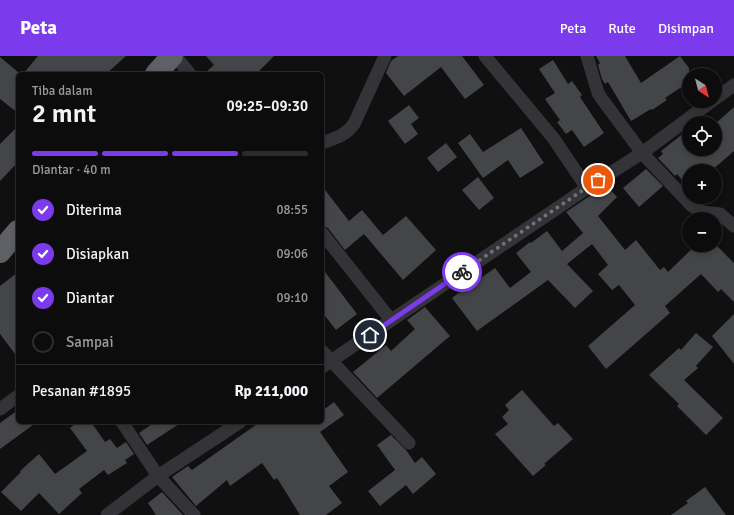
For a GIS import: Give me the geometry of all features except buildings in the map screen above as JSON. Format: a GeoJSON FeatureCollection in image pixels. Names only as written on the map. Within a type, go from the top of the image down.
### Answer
{"type":"FeatureCollection","features":[{"type":"Feature","properties":{"kind":"highway"},"geometry":{"type":"LineString","coordinates":[[158,72],[174,56]]}},
{"type":"Feature","properties":{"kind":"highway"},"geometry":{"type":"LineString","coordinates":[[0,252],[16,233]]}},
{"type":"Feature","properties":{"kind":"street"},"geometry":{"type":"LineString","coordinates":[[174,56],[188,72]]}},
{"type":"Feature","properties":{"kind":"street"},"geometry":{"type":"LineString","coordinates":[[324,142],[339,137],[348,131],[354,124],[385,56]]}},
{"type":"Feature","properties":{"kind":"street"},"geometry":{"type":"LineString","coordinates":[[485,56],[554,139],[587,188]]}},
{"type":"Feature","properties":{"kind":"street"},"geometry":{"type":"LineString","coordinates":[[587,56],[598,93],[642,153],[692,206],[702,212],[720,214],[734,226]]}},
{"type":"Feature","properties":{"kind":"street"},"geometry":{"type":"LineString","coordinates":[[722,94],[734,85]]}},
{"type":"Feature","properties":{"kind":"street"},"geometry":{"type":"LineString","coordinates":[[409,443],[327,364],[587,188],[642,153],[703,108]]}},
{"type":"Feature","properties":{"kind":"street"},"geometry":{"type":"LineString","coordinates":[[324,236],[391,320]]}},
{"type":"Feature","properties":{"kind":"street"},"geometry":{"type":"LineString","coordinates":[[0,409],[16,397]]}},
{"type":"Feature","properties":{"kind":"street"},"geometry":{"type":"LineString","coordinates":[[123,424],[158,476],[194,515]]}},
{"type":"Feature","properties":{"kind":"street"},"geometry":{"type":"LineString","coordinates":[[107,515],[158,476],[237,424]]}},
{"type":"Feature","properties":{"kind":"way so far"},"geometry":{"type":"LineString","coordinates":[[462,272],[598,180]]}},
{"type":"Feature","properties":{"kind":"route"},"geometry":{"type":"LineString","coordinates":[[370,335],[462,272]]}}]}
